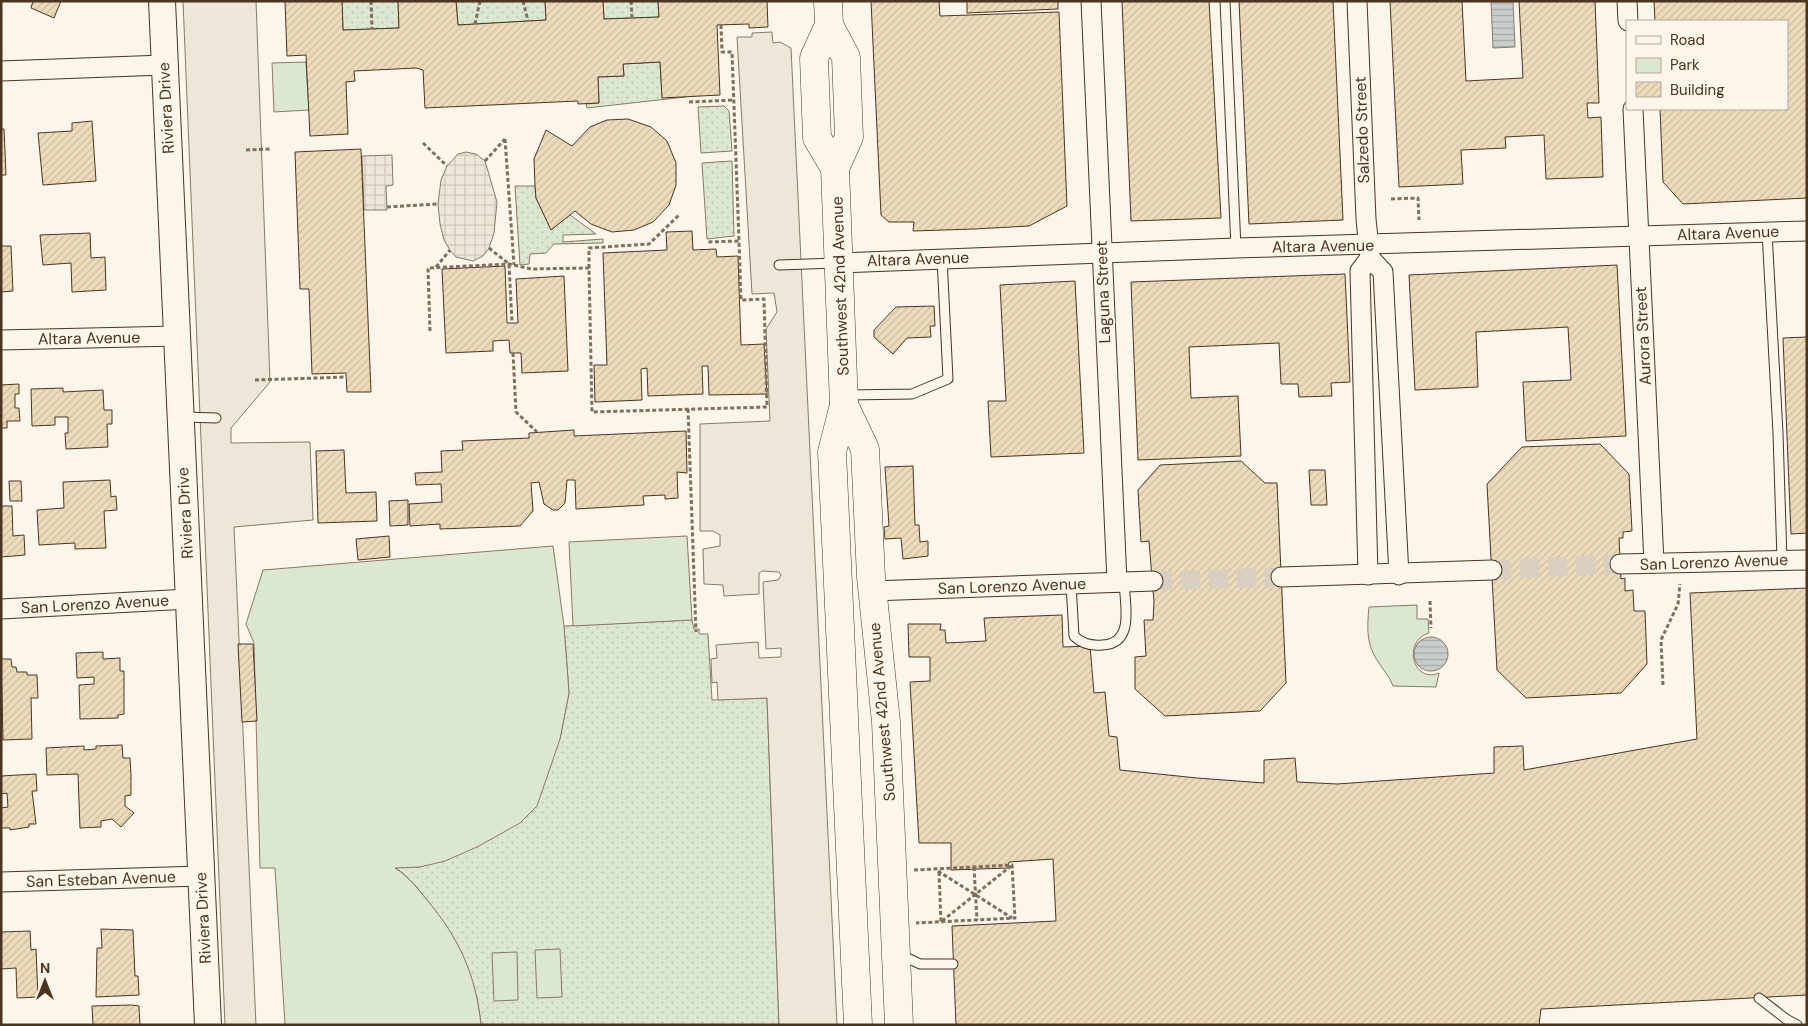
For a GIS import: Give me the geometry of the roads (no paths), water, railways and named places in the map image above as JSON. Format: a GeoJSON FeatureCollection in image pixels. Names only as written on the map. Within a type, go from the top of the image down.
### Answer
{"type":"FeatureCollection","features":[{"type":"Feature","properties":{"kind":"main road","name":"Southwest 42nd Avenue"},"geometry":{"type":"LineString","coordinates":[[829,13],[814,58],[817,138],[835,168],[844,400],[832,452],[858,1025]]}},
{"type":"Feature","properties":{"kind":"main road","name":"Southwest 42nd Avenue"},"geometry":{"type":"LineString","coordinates":[[844,400],[865,449],[872,591],[886,722],[899,1025]]}},
{"type":"Feature","properties":{"kind":"street","name":"Riviera Drive"},"geometry":{"type":"LineString","coordinates":[[162,1],[208,1025]]}},
{"type":"Feature","properties":{"kind":"street","name":"Laguna Street"},"geometry":{"type":"LineString","coordinates":[[1090,1],[1120,582]]}},
{"type":"Feature","properties":{"kind":"street","name":"Salzedo Street"},"geometry":{"type":"LineString","coordinates":[[1357,1],[1370,251],[1360,271],[1368,575]]}},
{"type":"Feature","properties":{"kind":"street"},"geometry":{"type":"LineString","coordinates":[[1627,1],[1628,20]]}},
{"type":"Feature","properties":{"kind":"street"},"geometry":{"type":"LineString","coordinates":[[1,71],[164,65]]}},
{"type":"Feature","properties":{"kind":"street","name":"Aurora Street"},"geometry":{"type":"LineString","coordinates":[[1633,110],[1654,563]]}},
{"type":"Feature","properties":{"kind":"street","name":"Altara Avenue"},"geometry":{"type":"LineString","coordinates":[[839,262],[1236,248],[1370,251],[1638,236],[1807,231]]}},
{"type":"Feature","properties":{"kind":"street"},"geometry":{"type":"LineString","coordinates":[[1370,251],[1383,272],[1399,574]]}},
{"type":"Feature","properties":{"kind":"street","name":"Altara Avenue"},"geometry":{"type":"LineString","coordinates":[[1,340],[177,336]]}},
{"type":"Feature","properties":{"kind":"street"},"geometry":{"type":"LineString","coordinates":[[1366,474],[1394,474]]}},
{"type":"Feature","properties":{"kind":"street","name":"San Lorenzo Avenue"},"geometry":{"type":"LineString","coordinates":[[1620,564],[1807,560]]}},
{"type":"Feature","properties":{"kind":"street"},"geometry":{"type":"LineString","coordinates":[[1281,577],[1492,570]]}},
{"type":"Feature","properties":{"kind":"street","name":"San Lorenzo Avenue"},"geometry":{"type":"LineString","coordinates":[[872,591],[1153,581]]}},
{"type":"Feature","properties":{"kind":"street","name":"San Lorenzo Avenue"},"geometry":{"type":"LineString","coordinates":[[1,609],[189,599]]}},
{"type":"Feature","properties":{"kind":"street","name":"San Esteban Avenue"},"geometry":{"type":"LineString","coordinates":[[1,882],[201,876]]}},
{"type":"Feature","properties":{"kind":"lane"},"geometry":{"type":"LineString","coordinates":[[1225,1],[1236,248]]}},
{"type":"Feature","properties":{"kind":"lane"},"geometry":{"type":"LineString","coordinates":[[1767,232],[1778,433],[1782,560]]}},
{"type":"Feature","properties":{"kind":"lane"},"geometry":{"type":"LineString","coordinates":[[844,400],[912,394],[948,379],[942,258]]}},
{"type":"Feature","properties":{"kind":"lane"},"geometry":{"type":"LineString","coordinates":[[779,264],[839,262]]}},
{"type":"Feature","properties":{"kind":"lane"},"geometry":{"type":"LineString","coordinates":[[180,417],[216,418]]}},
{"type":"Feature","properties":{"kind":"lane"},"geometry":{"type":"LineString","coordinates":[[1071,584],[1074,636],[1080,642],[1102,645],[1111,644],[1120,639],[1125,632],[1120,582]]}},
{"type":"Feature","properties":{"kind":"lane"},"geometry":{"type":"LineString","coordinates":[[897,954],[920,964],[953,964]]}},
{"type":"Feature","properties":{"kind":"lane"},"geometry":{"type":"LineString","coordinates":[[1758,998],[1797,1025]]}},
{"type":"Feature","properties":{"kind":"tunnel"},"geometry":{"type":"LineString","coordinates":[[1492,570],[1620,564]]}},
{"type":"Feature","properties":{"kind":"tunnel"},"geometry":{"type":"LineString","coordinates":[[1153,581],[1281,577]]}}]}
